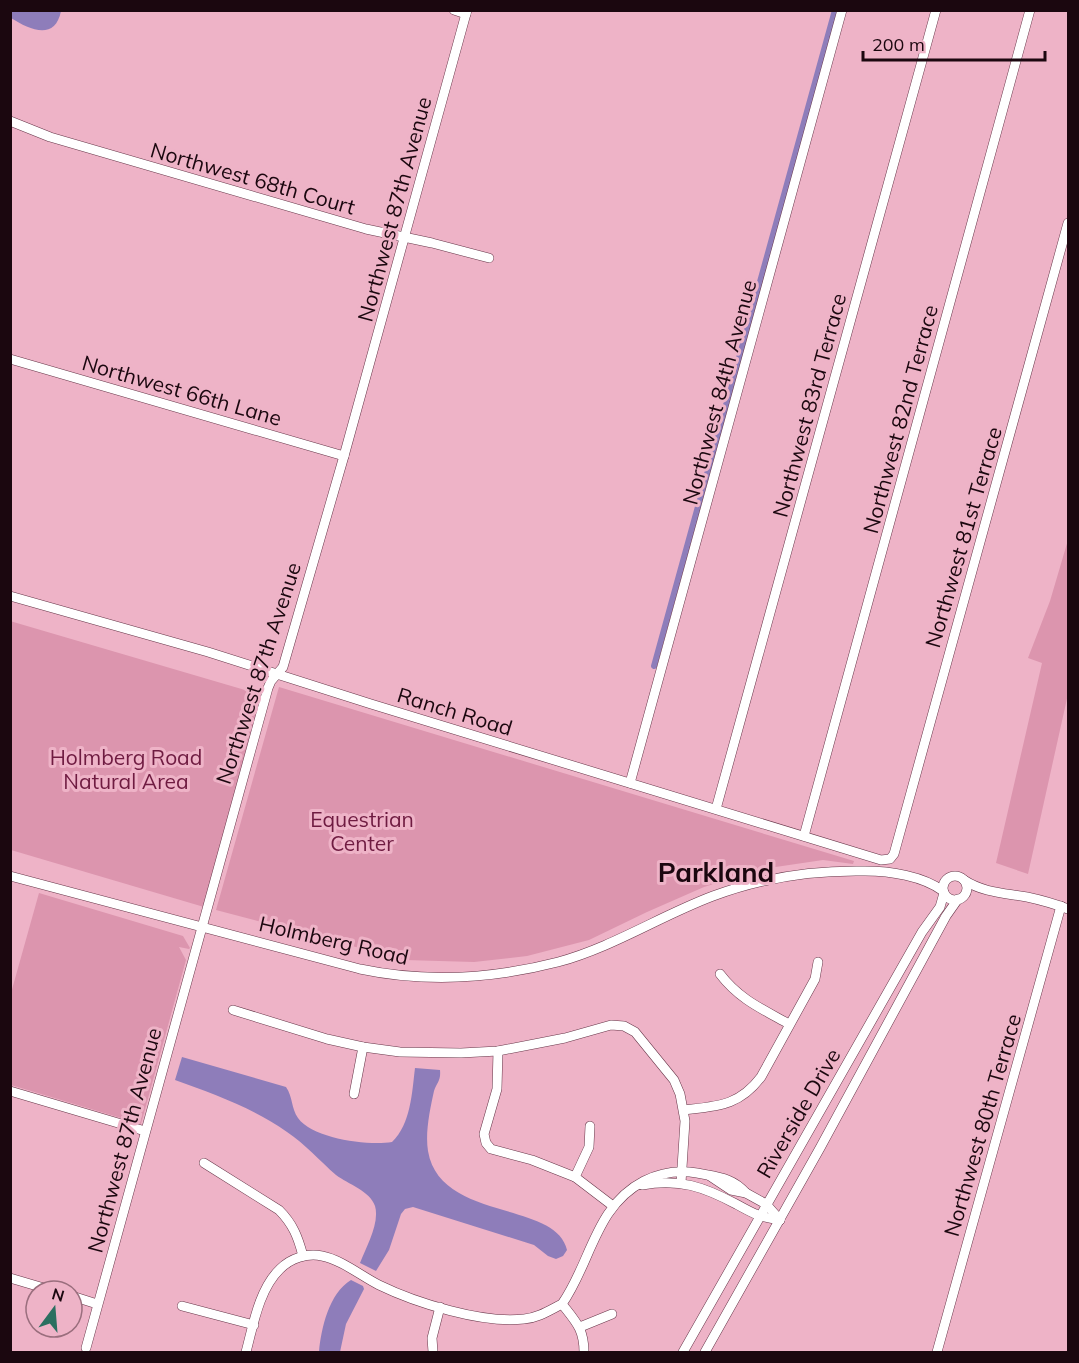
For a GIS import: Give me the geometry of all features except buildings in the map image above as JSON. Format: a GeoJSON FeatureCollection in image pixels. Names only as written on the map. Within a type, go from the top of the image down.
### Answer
{"type":"FeatureCollection","features":[{"type":"Feature","properties":{"kind":"street"},"geometry":{"type":"LineString","coordinates":[[454,10],[467,12]]}},
{"type":"Feature","properties":{"kind":"street","name":"Northwest 84th Avenue"},"geometry":{"type":"LineString","coordinates":[[630,783],[842,10]]}},
{"type":"Feature","properties":{"kind":"street","name":"Northwest 83rd Terrace"},"geometry":{"type":"LineString","coordinates":[[717,809],[936,10]]}},
{"type":"Feature","properties":{"kind":"street","name":"Northwest 82nd Terrace"},"geometry":{"type":"LineString","coordinates":[[804,836],[1030,10]]}},
{"type":"Feature","properties":{"kind":"street","name":"Northwest 87th Avenue"},"geometry":{"type":"LineString","coordinates":[[86,1348],[268,688],[283,668],[467,12]]}},
{"type":"Feature","properties":{"kind":"street","name":"Northwest 68th Court"},"geometry":{"type":"LineString","coordinates":[[10,121],[50,137],[366,229],[489,258]]}},
{"type":"Feature","properties":{"kind":"street","name":"Northwest 81st Terrace"},"geometry":{"type":"LineString","coordinates":[[890,859],[894,854],[1068,223]]}},
{"type":"Feature","properties":{"kind":"street","name":"Northwest 66th Lane"},"geometry":{"type":"LineString","coordinates":[[10,359],[344,456]]}},
{"type":"Feature","properties":{"kind":"street","name":"Ranch Road"},"geometry":{"type":"LineString","coordinates":[[10,596],[208,652],[881,860],[890,859]]}},
{"type":"Feature","properties":{"kind":"street","name":"Holmberg Road"},"geometry":{"type":"LineString","coordinates":[[10,876],[393,976],[467,977],[508,973],[578,956],[712,896],[765,881],[806,874],[864,871],[891,873],[926,881],[943,892]]}},
{"type":"Feature","properties":{"kind":"street"},"geometry":{"type":"LineString","coordinates":[[989,892],[951,899],[943,892],[943,885],[949,877],[957,876],[989,892],[1029,898],[1065,908]]}},
{"type":"Feature","properties":{"kind":"street","name":"Holmberg Road"},"geometry":{"type":"LineString","coordinates":[[926,881],[949,877]]}},
{"type":"Feature","properties":{"kind":"street"},"geometry":{"type":"LineString","coordinates":[[961,897],[967,890],[964,880]]}},
{"type":"Feature","properties":{"kind":"street"},"geometry":{"type":"LineString","coordinates":[[922,932],[938,898],[936,890],[926,881]]}},
{"type":"Feature","properties":{"kind":"street","name":"Riverside Drive"},"geometry":{"type":"LineString","coordinates":[[683,1353],[922,932],[940,907],[943,892]]}},
{"type":"Feature","properties":{"kind":"street","name":"Riverside Drive"},"geometry":{"type":"LineString","coordinates":[[705,1353],[946,916],[961,897]]}},
{"type":"Feature","properties":{"kind":"street","name":"Northwest 80th Terrace"},"geometry":{"type":"LineString","coordinates":[[937,1353],[1065,908]]}},
{"type":"Feature","properties":{"kind":"street"},"geometry":{"type":"LineString","coordinates":[[684,1110],[719,1105],[750,1092],[761,1077],[814,979],[818,962]]}},
{"type":"Feature","properties":{"kind":"street"},"geometry":{"type":"LineString","coordinates":[[720,974],[742,997],[789,1024]]}},
{"type":"Feature","properties":{"kind":"street"},"geometry":{"type":"LineString","coordinates":[[233,1010],[327,1039],[400,1052],[498,1051],[565,1038],[610,1025],[624,1026],[636,1032],[674,1080],[680,1094],[685,1121],[681,1183]]}},
{"type":"Feature","properties":{"kind":"street"},"geometry":{"type":"LineString","coordinates":[[354,1094],[363,1047]]}},
{"type":"Feature","properties":{"kind":"street"},"geometry":{"type":"LineString","coordinates":[[498,1051],[497,1089],[484,1134],[486,1143],[491,1149],[532,1160],[575,1177],[613,1206]]}},
{"type":"Feature","properties":{"kind":"street"},"geometry":{"type":"LineString","coordinates":[[10,1091],[145,1131]]}},
{"type":"Feature","properties":{"kind":"street"},"geometry":{"type":"LineString","coordinates":[[575,1177],[589,1147],[590,1126]]}},
{"type":"Feature","properties":{"kind":"street"},"geometry":{"type":"LineString","coordinates":[[204,1163],[279,1210],[297,1233],[303,1257]]}},
{"type":"Feature","properties":{"kind":"street"},"geometry":{"type":"LineString","coordinates":[[246,1353],[264,1292],[279,1269],[290,1261],[303,1257],[330,1258],[379,1285],[440,1307],[482,1316],[525,1319],[543,1314],[562,1304],[572,1290],[594,1237],[613,1206],[631,1188],[652,1177],[682,1171],[722,1176],[739,1185],[746,1194]]}},
{"type":"Feature","properties":{"kind":"street"},"geometry":{"type":"LineString","coordinates":[[710,1176],[730,1190],[746,1194],[766,1204],[780,1220]]}},
{"type":"Feature","properties":{"kind":"street"},"geometry":{"type":"LineString","coordinates":[[631,1188],[655,1183],[681,1183],[715,1194],[759,1217],[780,1220]]}},
{"type":"Feature","properties":{"kind":"street"},"geometry":{"type":"LineString","coordinates":[[715,1194],[720,1183]]}},
{"type":"Feature","properties":{"kind":"street"},"geometry":{"type":"LineString","coordinates":[[84,1300],[98,1304]]}},
{"type":"Feature","properties":{"kind":"street"},"geometry":{"type":"LineString","coordinates":[[562,1304],[580,1327],[584,1339],[584,1353]]}},
{"type":"Feature","properties":{"kind":"street"},"geometry":{"type":"LineString","coordinates":[[182,1306],[254,1324]]}},
{"type":"Feature","properties":{"kind":"street"},"geometry":{"type":"LineString","coordinates":[[433,1353],[432,1338],[440,1307]]}},
{"type":"Feature","properties":{"kind":"street"},"geometry":{"type":"LineString","coordinates":[[580,1327],[612,1314]]}},
{"type":"Feature","properties":{"kind":"green space"},"geometry":{"type":"Polygon","coordinates":[[[1068,540],[1068,694],[1028,874],[996,863],[1042,663],[1028,658],[1050,601],[1068,540]]]}},
{"type":"Feature","properties":{"kind":"green space","name":"Holmberg Road Natural Area"},"geometry":{"type":"Polygon","coordinates":[[[10,621],[262,695],[204,907],[11,850],[10,621]]]}},
{"type":"Feature","properties":{"kind":"green space","name":"Equestrian Center"},"geometry":{"type":"Polygon","coordinates":[[[279,687],[854,861],[853,864],[823,860],[762,869],[704,887],[589,940],[527,956],[474,962],[405,960],[216,910],[279,687]]]}},
{"type":"Feature","properties":{"kind":"green space"},"geometry":{"type":"Polygon","coordinates":[[[39,893],[183,936],[190,948],[179,947],[186,960],[141,1124],[11,1085],[11,993],[39,893]]]}},
{"type":"Feature","properties":{"kind":"shaded area"},"geometry":{"type":"Polygon","coordinates":[[[11,11],[61,11],[58,20],[48,30],[34,29],[11,18],[11,11]]]}},
{"type":"Feature","properties":{"kind":"shaded area"},"geometry":{"type":"Polygon","coordinates":[[[182,1057],[286,1087],[298,1118],[305,1125],[328,1136],[370,1143],[392,1142],[398,1135],[410,1107],[415,1068],[440,1070],[431,1105],[427,1137],[428,1151],[437,1174],[453,1189],[474,1200],[542,1223],[558,1234],[567,1250],[563,1256],[556,1259],[534,1245],[413,1207],[405,1209],[401,1214],[389,1250],[376,1271],[360,1263],[376,1220],[375,1206],[368,1196],[336,1175],[300,1142],[274,1123],[233,1102],[175,1080],[182,1057]]]}},
{"type":"Feature","properties":{"kind":"shaded area"},"geometry":{"type":"Polygon","coordinates":[[[351,1280],[363,1286],[364,1289],[346,1324],[340,1352],[319,1352],[324,1323],[332,1302],[343,1286],[351,1280]]]}},
{"type":"Feature","properties":{"kind":"waterway"},"geometry":{"type":"LineString","coordinates":[[654,666],[835,10]]}},
{"type":"Feature","properties":{"kind":"district","name":"Parkland"},"geometry":{"type":"Point","coordinates":[716,872]}}]}
